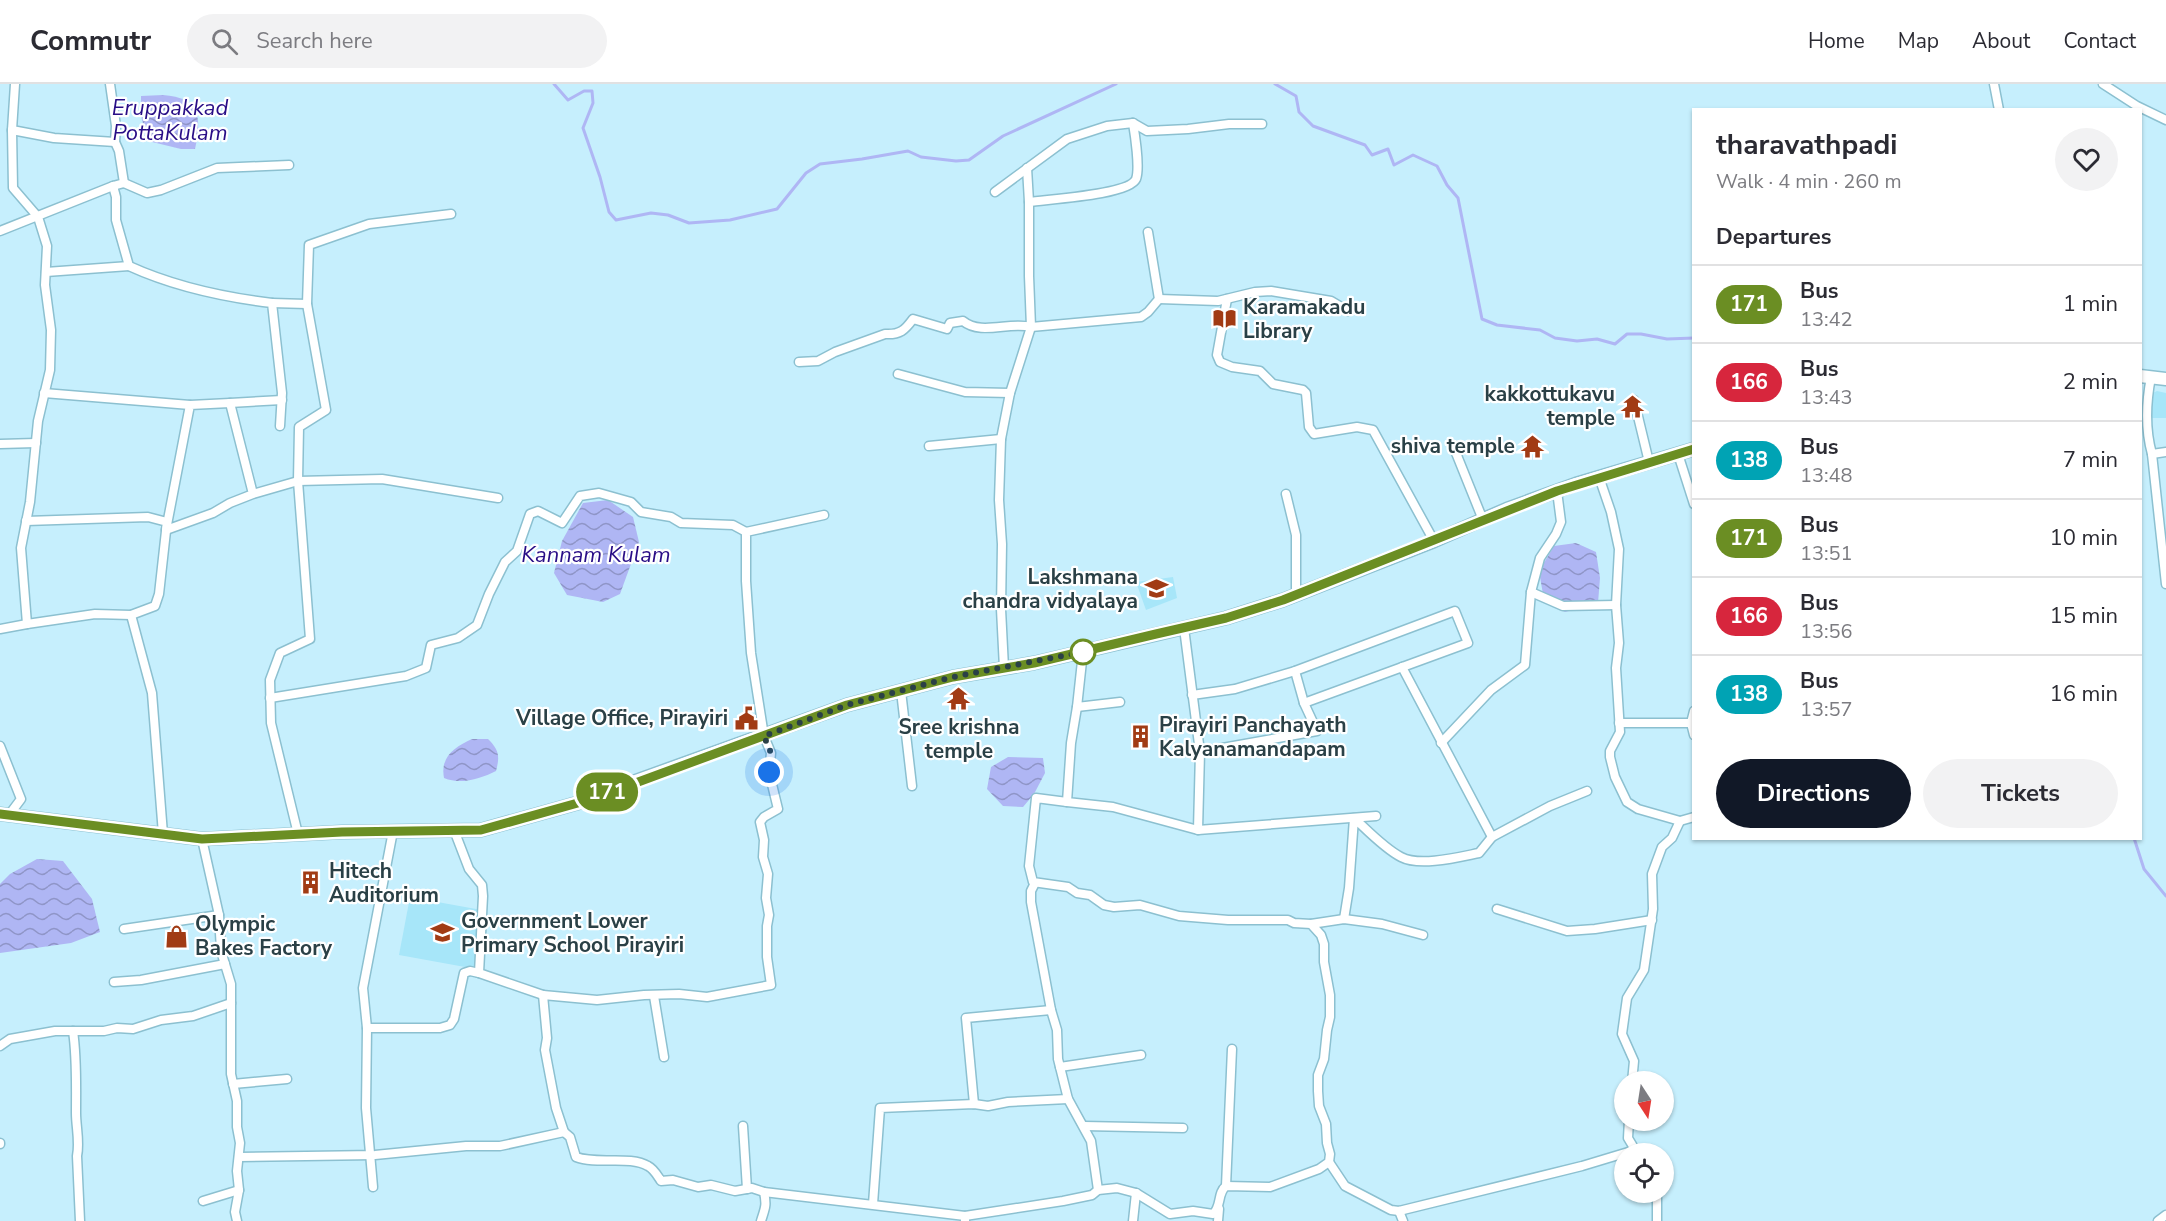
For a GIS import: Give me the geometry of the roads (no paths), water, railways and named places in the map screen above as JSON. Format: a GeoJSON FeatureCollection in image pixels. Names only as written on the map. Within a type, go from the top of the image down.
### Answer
{"type":"FeatureCollection","features":[{"type":"Feature","properties":{"kind":"main road"},"geometry":{"type":"LineString","coordinates":[[2146,377],[2166,379]]}},
{"type":"Feature","properties":{"kind":"main road"},"geometry":{"type":"LineString","coordinates":[[4,814],[202,839],[298,834],[481,830],[592,799],[657,773],[847,705],[953,677],[1083,652],[1226,618],[1296,595],[1557,491],[1692,450]]}},
{"type":"Feature","properties":{"kind":"street"},"geometry":{"type":"LineString","coordinates":[[15,84],[12,134],[13,188],[38,217],[46,246],[51,330],[50,370],[38,421],[21,548],[27,624]]}},
{"type":"Feature","properties":{"kind":"street"},"geometry":{"type":"LineString","coordinates":[[110,84],[116,126],[115,142],[119,151],[124,183]]}},
{"type":"Feature","properties":{"kind":"street"},"geometry":{"type":"LineString","coordinates":[[1994,84],[1999,108]]}},
{"type":"Feature","properties":{"kind":"street"},"geometry":{"type":"LineString","coordinates":[[2103,84],[2166,120]]}},
{"type":"Feature","properties":{"kind":"street"},"geometry":{"type":"LineString","coordinates":[[995,192],[1067,140],[1107,126],[1133,123],[1147,131],[1229,124],[1262,124]]}},
{"type":"Feature","properties":{"kind":"street"},"geometry":{"type":"LineString","coordinates":[[1029,202],[1129,187],[1137,178],[1137,149],[1133,123]]}},
{"type":"Feature","properties":{"kind":"street"},"geometry":{"type":"LineString","coordinates":[[0,141],[12,134],[115,142]]}},
{"type":"Feature","properties":{"kind":"street"},"geometry":{"type":"LineString","coordinates":[[0,231],[124,183],[147,194],[217,168],[289,165]]}},
{"type":"Feature","properties":{"kind":"street"},"geometry":{"type":"LineString","coordinates":[[1005,668],[1001,609],[1000,439],[1010,393],[1031,327],[1027,168]]}},
{"type":"Feature","properties":{"kind":"street"},"geometry":{"type":"LineString","coordinates":[[113,186],[116,197],[116,220],[129,266]]}},
{"type":"Feature","properties":{"kind":"street"},"geometry":{"type":"LineString","coordinates":[[298,834],[271,723],[270,680],[280,652],[310,639],[298,481],[300,427],[326,410],[307,304],[309,245],[369,224],[451,214]]}},
{"type":"Feature","properties":{"kind":"street"},"geometry":{"type":"LineString","coordinates":[[1148,232],[1159,299]]}},
{"type":"Feature","properties":{"kind":"street"},"geometry":{"type":"LineString","coordinates":[[46,272],[129,266],[151,276],[230,298],[307,304]]}},
{"type":"Feature","properties":{"kind":"street"},"geometry":{"type":"LineString","coordinates":[[799,362],[818,361],[835,352],[885,334],[894,335],[904,331],[913,319],[947,329],[950,323],[963,321],[969,326],[1022,324],[1031,327],[1141,317],[1159,299],[1218,301],[1255,292],[1270,291],[1330,301],[1348,312]]}},
{"type":"Feature","properties":{"kind":"street"},"geometry":{"type":"LineString","coordinates":[[1227,299],[1217,355],[1220,362],[1232,367],[1260,371],[1273,384],[1303,390],[1306,393],[1309,427],[1314,434],[1357,427],[1373,430],[1434,541]]}},
{"type":"Feature","properties":{"kind":"street"},"geometry":{"type":"LineString","coordinates":[[272,303],[282,400],[280,426]]}},
{"type":"Feature","properties":{"kind":"street"},"geometry":{"type":"LineString","coordinates":[[898,374],[965,392],[1010,393]]}},
{"type":"Feature","properties":{"kind":"street"},"geometry":{"type":"LineString","coordinates":[[2146,377],[2149,442],[2166,584]]}},
{"type":"Feature","properties":{"kind":"street"},"geometry":{"type":"LineString","coordinates":[[44,393],[189,405],[282,400]]}},
{"type":"Feature","properties":{"kind":"street"},"geometry":{"type":"LineString","coordinates":[[1634,400],[1649,462]]}},
{"type":"Feature","properties":{"kind":"street"},"geometry":{"type":"LineString","coordinates":[[230,403],[254,494]]}},
{"type":"Feature","properties":{"kind":"street"},"geometry":{"type":"LineString","coordinates":[[0,629],[95,614],[131,615],[154,606],[159,594],[166,530],[189,405]]}},
{"type":"Feature","properties":{"kind":"street"},"geometry":{"type":"LineString","coordinates":[[929,446],[1000,439]]}},
{"type":"Feature","properties":{"kind":"street"},"geometry":{"type":"LineString","coordinates":[[0,444],[36,443]]}},
{"type":"Feature","properties":{"kind":"street"},"geometry":{"type":"LineString","coordinates":[[1454,448],[1483,520]]}},
{"type":"Feature","properties":{"kind":"street"},"geometry":{"type":"LineString","coordinates":[[2152,454],[2166,452]]}},
{"type":"Feature","properties":{"kind":"street"},"geometry":{"type":"LineString","coordinates":[[1678,454],[1692,498]]}},
{"type":"Feature","properties":{"kind":"street"},"geometry":{"type":"LineString","coordinates":[[1599,477],[1618,535],[1619,549],[1616,605],[1619,635],[1616,668],[1620,732],[1610,751],[1615,777],[1627,802],[1638,809],[1680,821],[1692,818]]}},
{"type":"Feature","properties":{"kind":"street"},"geometry":{"type":"LineString","coordinates":[[166,530],[213,513],[230,503],[254,494],[298,481],[382,479],[498,498]]}},
{"type":"Feature","properties":{"kind":"street"},"geometry":{"type":"LineString","coordinates":[[1441,743],[1491,690],[1525,665],[1531,592],[1540,558],[1561,522],[1557,491]]}},
{"type":"Feature","properties":{"kind":"street"},"geometry":{"type":"LineString","coordinates":[[270,699],[406,676],[426,668],[431,645],[458,638],[477,625],[505,562],[517,551],[530,514],[538,511],[562,523],[580,496],[599,493],[631,502],[641,512],[671,517],[681,523],[733,525],[746,532],[824,514]]}},
{"type":"Feature","properties":{"kind":"street"},"geometry":{"type":"LineString","coordinates":[[1286,494],[1296,536],[1296,595]]}},
{"type":"Feature","properties":{"kind":"street"},"geometry":{"type":"LineString","coordinates":[[26,521],[148,517],[166,522],[166,530]]}},
{"type":"Feature","properties":{"kind":"street"},"geometry":{"type":"LineString","coordinates":[[367,1028],[440,1028],[450,1025],[454,1019],[464,973],[470,971],[543,995],[597,1000],[613,997],[679,994],[707,997],[771,986],[767,957],[768,874],[760,822],[778,809],[769,772],[771,753],[764,736],[751,653],[746,581],[746,532]]}},
{"type":"Feature","properties":{"kind":"street"},"geometry":{"type":"LineString","coordinates":[[1531,592],[1563,606],[1616,605]]}},
{"type":"Feature","properties":{"kind":"street"},"geometry":{"type":"LineString","coordinates":[[1192,695],[1235,689],[1295,671],[1455,611],[1468,643],[1304,703]]}},
{"type":"Feature","properties":{"kind":"street"},"geometry":{"type":"LineString","coordinates":[[131,615],[152,693],[163,834]]}},
{"type":"Feature","properties":{"kind":"street"},"geometry":{"type":"LineString","coordinates":[[1184,628],[1200,752],[1198,830]]}},
{"type":"Feature","properties":{"kind":"street"},"geometry":{"type":"LineString","coordinates":[[1067,802],[1071,743],[1083,652]]}},
{"type":"Feature","properties":{"kind":"street"},"geometry":{"type":"LineString","coordinates":[[1402,667],[1492,837]]}},
{"type":"Feature","properties":{"kind":"street"},"geometry":{"type":"LineString","coordinates":[[1200,752],[1317,731],[1304,703],[1295,671]]}},
{"type":"Feature","properties":{"kind":"street"},"geometry":{"type":"LineString","coordinates":[[901,691],[912,786]]}},
{"type":"Feature","properties":{"kind":"street"},"geometry":{"type":"LineString","coordinates":[[1077,707],[1120,702]]}},
{"type":"Feature","properties":{"kind":"street"},"geometry":{"type":"LineString","coordinates":[[1619,723],[1692,723]]}},
{"type":"Feature","properties":{"kind":"street"},"geometry":{"type":"LineString","coordinates":[[0,746],[21,799],[4,814]]}},
{"type":"Feature","properties":{"kind":"street"},"geometry":{"type":"LineString","coordinates":[[1354,818],[1399,857],[1411,861],[1448,859],[1479,853],[1492,837],[1550,806],[1587,791]]}},
{"type":"Feature","properties":{"kind":"street"},"geometry":{"type":"LineString","coordinates":[[1376,816],[1198,830],[1113,807],[1036,798],[1030,877],[1035,882],[1068,887],[1077,893],[1090,895],[1104,905],[1114,907],[1140,905],[1179,916],[1240,921],[1280,919],[1311,924],[1344,919],[1382,924],[1423,935]]}},
{"type":"Feature","properties":{"kind":"street"},"geometry":{"type":"LineString","coordinates":[[1344,919],[1349,888],[1354,818]]}},
{"type":"Feature","properties":{"kind":"street"},"geometry":{"type":"LineString","coordinates":[[1633,1071],[1634,1061],[1622,1034],[1627,998],[1644,969],[1652,920],[1652,874],[1662,847],[1672,838],[1680,821]]}},
{"type":"Feature","properties":{"kind":"street"},"geometry":{"type":"LineString","coordinates":[[454,830],[469,869],[482,885],[479,973]]}},
{"type":"Feature","properties":{"kind":"street"},"geometry":{"type":"LineString","coordinates":[[373,1187],[366,1108],[367,1028],[363,988],[393,831]]}},
{"type":"Feature","properties":{"kind":"street"},"geometry":{"type":"LineString","coordinates":[[202,839],[219,915],[221,951],[231,984],[231,1074],[240,1143],[237,1171],[239,1190],[235,1212],[237,1221]]}},
{"type":"Feature","properties":{"kind":"street"},"geometry":{"type":"LineString","coordinates":[[1035,882],[1030,891],[1030,902],[1057,1030],[1060,1067],[1068,1099],[1091,1141],[1098,1190]]}},
{"type":"Feature","properties":{"kind":"street"},"geometry":{"type":"LineString","coordinates":[[1497,909],[1567,931],[1652,920]]}},
{"type":"Feature","properties":{"kind":"street"},"geometry":{"type":"LineString","coordinates":[[124,929],[219,915]]}},
{"type":"Feature","properties":{"kind":"street"},"geometry":{"type":"LineString","coordinates":[[1311,924],[1321,935],[1324,944],[1324,962],[1330,995],[1330,1017],[1324,1059],[1318,1075],[1319,1106],[1326,1124],[1329,1162],[1345,1186],[1391,1210],[1399,1211],[1614,1158]]}},
{"type":"Feature","properties":{"kind":"street"},"geometry":{"type":"LineString","coordinates":[[114,982],[141,980],[225,964]]}},
{"type":"Feature","properties":{"kind":"street"},"geometry":{"type":"LineString","coordinates":[[543,995],[548,1067],[555,1108],[564,1132],[570,1137],[576,1157],[583,1160],[620,1160],[642,1163],[653,1170],[661,1180],[672,1180],[698,1187],[711,1185],[735,1191],[757,1189],[764,1192],[873,1204],[965,1219],[1063,1201],[1092,1195],[1098,1190],[1117,1188],[1136,1193],[1170,1214],[1193,1211],[1213,1214],[1219,1209]]}},
{"type":"Feature","properties":{"kind":"street"},"geometry":{"type":"LineString","coordinates":[[654,996],[664,1057]]}},
{"type":"Feature","properties":{"kind":"street"},"geometry":{"type":"LineString","coordinates":[[0,1046],[19,1036],[55,1030],[133,1029],[161,1020],[193,1016],[231,1003]]}},
{"type":"Feature","properties":{"kind":"street"},"geometry":{"type":"LineString","coordinates":[[974,1104],[966,1018],[1051,1010]]}},
{"type":"Feature","properties":{"kind":"street"},"geometry":{"type":"LineString","coordinates":[[74,1031],[78,1089],[76,1112],[79,1147],[76,1156],[80,1221]]}},
{"type":"Feature","properties":{"kind":"street"},"geometry":{"type":"LineString","coordinates":[[1218,1221],[1222,1189],[1226,1186],[1232,1049]]}},
{"type":"Feature","properties":{"kind":"street"},"geometry":{"type":"LineString","coordinates":[[1060,1067],[1141,1055]]}},
{"type":"Feature","properties":{"kind":"street"},"geometry":{"type":"LineString","coordinates":[[233,1084],[287,1079]]}},
{"type":"Feature","properties":{"kind":"street"},"geometry":{"type":"LineString","coordinates":[[873,1204],[880,1108],[974,1104],[988,1106],[1008,1102],[1068,1099]]}},
{"type":"Feature","properties":{"kind":"street"},"geometry":{"type":"LineString","coordinates":[[743,1126],[747,1189]]}},
{"type":"Feature","properties":{"kind":"street"},"geometry":{"type":"LineString","coordinates":[[1084,1126],[1183,1128]]}},
{"type":"Feature","properties":{"kind":"street"},"geometry":{"type":"LineString","coordinates":[[239,1157],[369,1155],[466,1146],[500,1146],[564,1132]]}},
{"type":"Feature","properties":{"kind":"street"},"geometry":{"type":"LineString","coordinates":[[1226,1186],[1270,1187],[1319,1169],[1329,1162]]}},
{"type":"Feature","properties":{"kind":"street"},"geometry":{"type":"LineString","coordinates":[[203,1201],[239,1190]]}},
{"type":"Feature","properties":{"kind":"street"},"geometry":{"type":"LineString","coordinates":[[761,1221],[766,1209],[764,1192]]}},
{"type":"Feature","properties":{"kind":"street"},"geometry":{"type":"LineString","coordinates":[[1133,1221],[1136,1193]]}},
{"type":"Feature","properties":{"kind":"street"},"geometry":{"type":"LineString","coordinates":[[1657,1221],[1658,1203]]}},
{"type":"Feature","properties":{"kind":"street"},"geometry":{"type":"LineString","coordinates":[[1399,1211],[1403,1221]]}},
{"type":"Feature","properties":{"kind":"street"},"geometry":{"type":"LineString","coordinates":[[2158,1221],[2166,1215]]}},
{"type":"Feature","properties":{"kind":"water","name":"Eruppakkad PottaKulam"},"geometry":{"type":"Polygon","coordinates":[[[163,95],[185,100],[196,111],[198,127],[195,149],[181,149],[148,141],[141,116],[141,96],[163,95]]]}},
{"type":"Feature","properties":{"kind":"water","name":"Kannam Kulam"},"geometry":{"type":"Polygon","coordinates":[[[608,500],[633,517],[639,542],[620,594],[603,602],[567,595],[554,573],[562,541],[583,503],[608,500]]]}},
{"type":"Feature","properties":{"kind":"water"},"geometry":{"type":"Polygon","coordinates":[[[1576,543],[1596,552],[1600,578],[1598,603],[1565,612],[1544,600],[1539,571],[1554,546],[1576,543]]]}},
{"type":"Feature","properties":{"kind":"water"},"geometry":{"type":"Polygon","coordinates":[[[472,739],[488,739],[494,747],[498,757],[496,771],[470,780],[457,781],[444,778],[444,764],[450,753],[472,739]]]}},
{"type":"Feature","properties":{"kind":"water"},"geometry":{"type":"Polygon","coordinates":[[[1008,757],[1043,758],[1045,773],[1034,794],[1023,807],[1003,806],[987,789],[991,767],[1008,757]]]}},
{"type":"Feature","properties":{"kind":"water"},"geometry":{"type":"Polygon","coordinates":[[[37,859],[63,861],[92,899],[100,932],[71,943],[0,953],[0,884],[10,874],[37,859]]]}},
{"type":"Feature","properties":{"kind":"waterway"},"geometry":{"type":"LineString","coordinates":[[554,84],[568,100],[584,91],[592,91],[593,103],[583,128],[609,212],[616,220],[651,213],[668,215],[689,223],[730,220],[777,209],[806,173],[820,164],[908,151],[921,157],[956,161],[969,160],[1003,136],[1116,84]]}},
{"type":"Feature","properties":{"kind":"waterway"},"geometry":{"type":"LineString","coordinates":[[1275,84],[1296,96],[1299,112],[1313,126],[1365,145],[1372,155],[1388,149],[1394,165],[1413,155],[1437,166],[1447,185],[1458,198],[1482,319],[1497,325],[1540,330],[1555,338],[1577,341],[1597,339],[1615,344],[1627,334],[1667,339],[1692,338]]}},
{"type":"Feature","properties":{"kind":"waterway"},"geometry":{"type":"LineString","coordinates":[[2135,840],[2144,869],[2166,896]]}},
{"type":"Feature","properties":{"kind":"place","name":"Karamakadu Library"},"geometry":{"type":"Point","coordinates":[1225,319]}},
{"type":"Feature","properties":{"kind":"place","name":"kakkottukavu temple"},"geometry":{"type":"Point","coordinates":[1633,406]}},
{"type":"Feature","properties":{"kind":"place","name":"shiva temple"},"geometry":{"type":"Point","coordinates":[1533,446]}},
{"type":"Feature","properties":{"kind":"place","name":"Lakshmana chandra vidyalaya"},"geometry":{"type":"Point","coordinates":[1156,589]}},
{"type":"Feature","properties":{"kind":"place","name":"Sree krishna temple"},"geometry":{"type":"Point","coordinates":[959,699]}},
{"type":"Feature","properties":{"kind":"place","name":"Village Office, Pirayiri"},"geometry":{"type":"Point","coordinates":[746,718]}},
{"type":"Feature","properties":{"kind":"place","name":"Pirayiri Panchayath Kalyanamandapam"},"geometry":{"type":"Point","coordinates":[1141,737]}},
{"type":"Feature","properties":{"kind":"place","name":"Hitech Auditorium"},"geometry":{"type":"Point","coordinates":[311,883]}},
{"type":"Feature","properties":{"kind":"place","name":"Government Lower Primary School Pirayiri"},"geometry":{"type":"Point","coordinates":[443,933]}},
{"type":"Feature","properties":{"kind":"place","name":"Olympic Bakes Factory"},"geometry":{"type":"Point","coordinates":[177,936]}}]}
